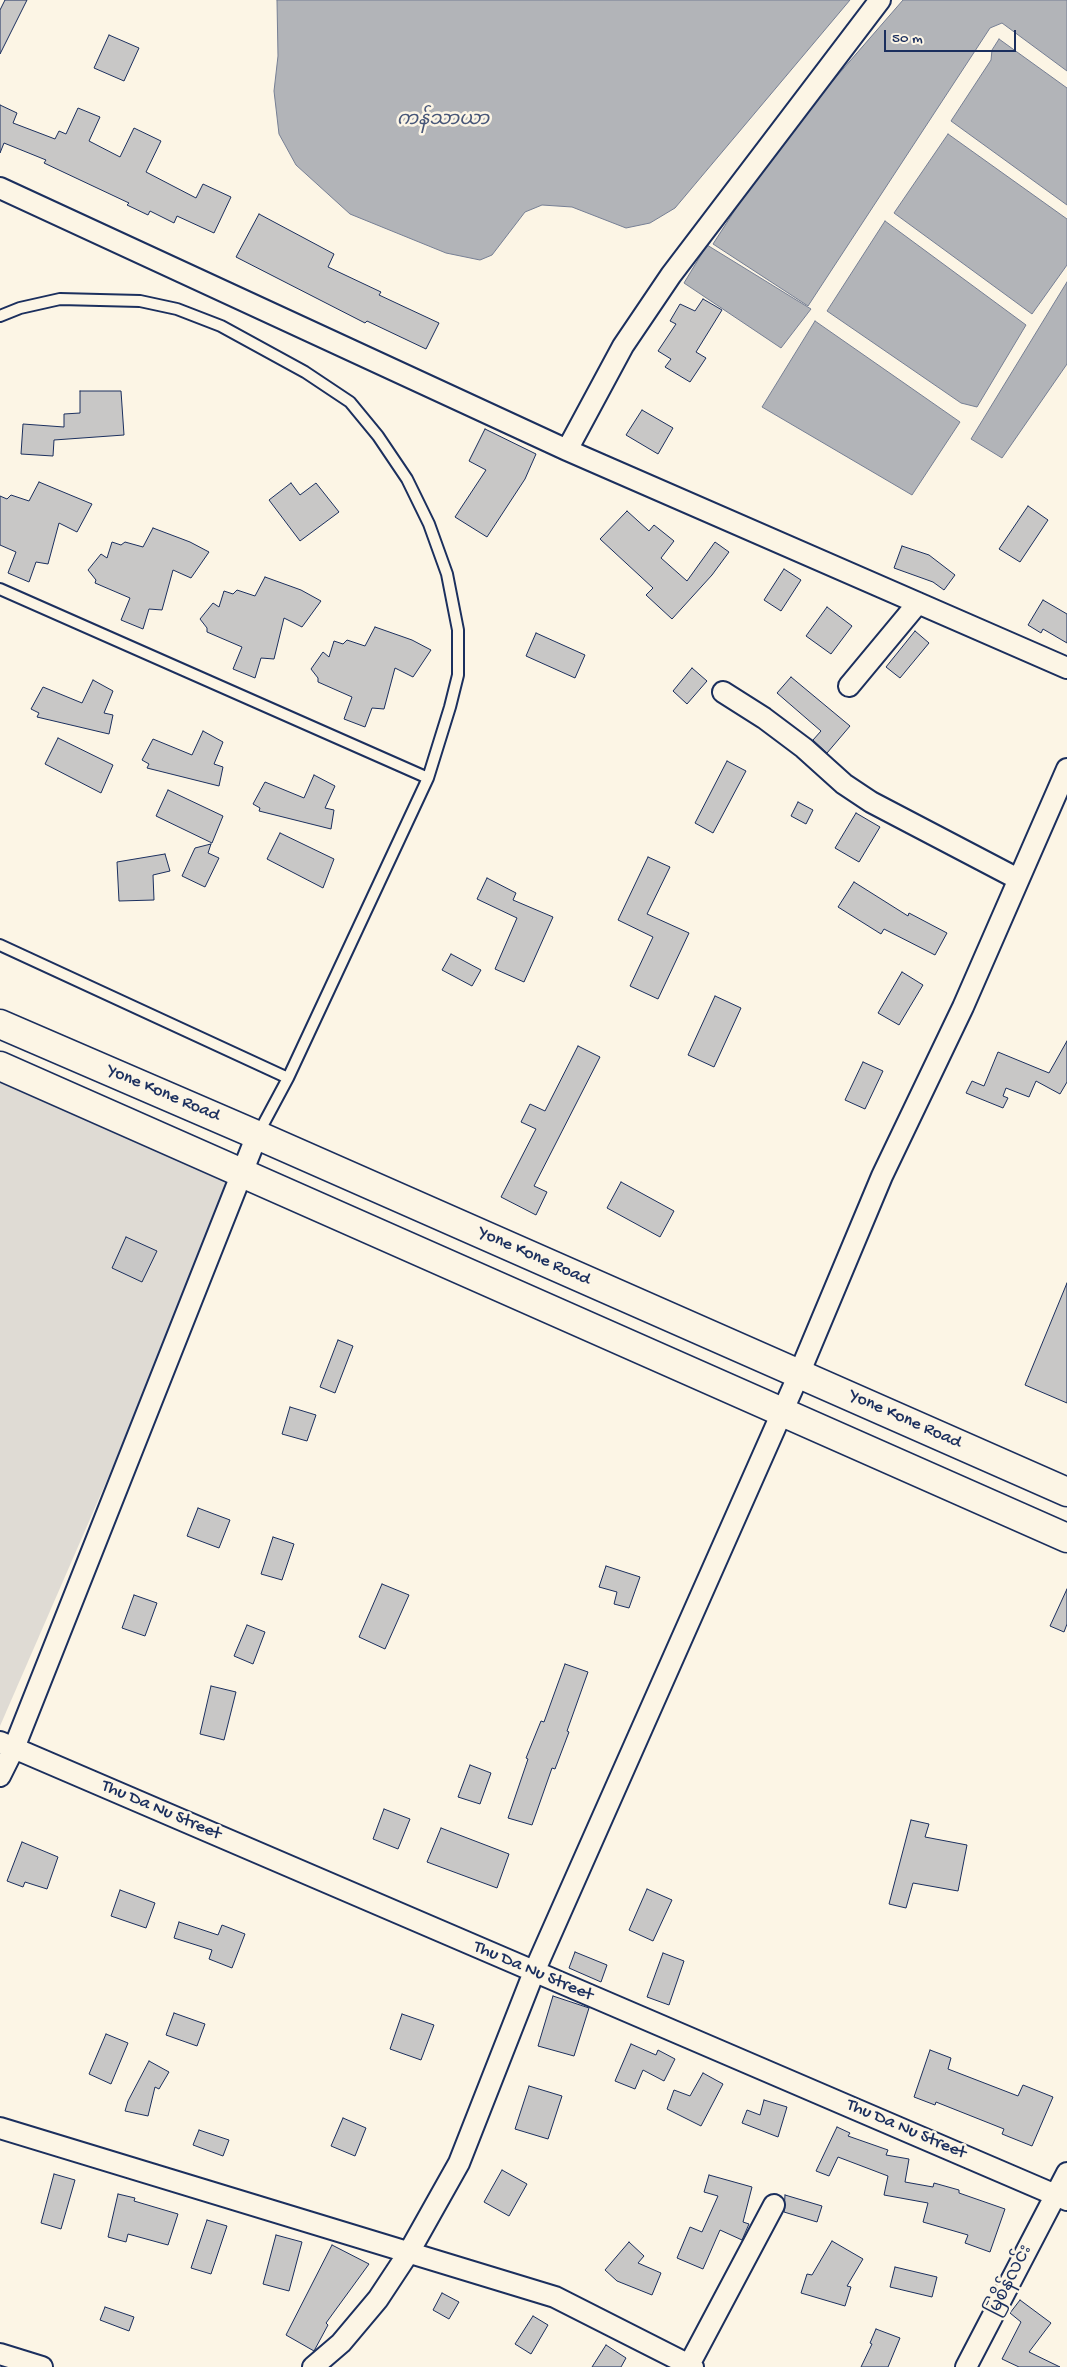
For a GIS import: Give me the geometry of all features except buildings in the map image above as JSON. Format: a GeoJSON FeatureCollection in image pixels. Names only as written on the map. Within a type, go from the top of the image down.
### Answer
{"type":"FeatureCollection","features":[{"type":"Feature","properties":{"kind":"street"},"geometry":{"type":"LineString","coordinates":[[567,450],[623,346],[671,275],[880,0]]}},
{"type":"Feature","properties":{"kind":"street"},"geometry":{"type":"LineString","coordinates":[[0,188],[567,450],[1067,668]]}},
{"type":"Feature","properties":{"kind":"street"},"geometry":{"type":"LineString","coordinates":[[849,686],[918,603]]}},
{"type":"Feature","properties":{"kind":"street"},"geometry":{"type":"LineString","coordinates":[[723,692],[764,718],[804,748],[844,784],[871,802],[1018,879]]}},
{"type":"Feature","properties":{"kind":"street"},"geometry":{"type":"LineString","coordinates":[[313,2367],[341,2343],[378,2299],[409,2252],[459,2163],[534,1972],[800,1374],[882,1176],[962,1006],[1067,769]]}},
{"type":"Feature","properties":{"kind":"street","name":"Yone Kone Road"},"geometry":{"type":"LineString","coordinates":[[0,1024],[257,1134],[1067,1492]]}},
{"type":"Feature","properties":{"kind":"street"},"geometry":{"type":"LineString","coordinates":[[0,1066],[1067,1538]]}},
{"type":"Feature","properties":{"kind":"street"},"geometry":{"type":"LineString","coordinates":[[0,1776],[7,1745],[257,1134]]}},
{"type":"Feature","properties":{"kind":"street"},"geometry":{"type":"LineString","coordinates":[[570,1317],[587,1281]]}},
{"type":"Feature","properties":{"kind":"street","name":"Thu Da Nu Street"},"geometry":{"type":"LineString","coordinates":[[7,1745],[1061,2197]]}},
{"type":"Feature","properties":{"kind":"street"},"geometry":{"type":"LineString","coordinates":[[0,2128],[555,2297],[691,2366],[774,2205]]}},
{"type":"Feature","properties":{"kind":"street","name":"မြစိန်လင်း"},"geometry":{"type":"LineString","coordinates":[[966,2367],[1061,2197],[1067,2173]]}},
{"type":"Feature","properties":{"kind":"street"},"geometry":{"type":"LineString","coordinates":[[0,2354],[42,2367]]}},
{"type":"Feature","properties":{"kind":"lane"},"geometry":{"type":"LineString","coordinates":[[0,316],[20,308],[60,299],[140,301],[177,309],[221,326],[267,350],[305,372],[350,402],[378,436],[407,478],[429,524],[447,574],[458,630],[458,675],[450,708],[428,778],[288,1078],[257,1134]]}},
{"type":"Feature","properties":{"kind":"lane"},"geometry":{"type":"LineString","coordinates":[[0,589],[428,778]]}},
{"type":"Feature","properties":{"kind":"lane"},"geometry":{"type":"LineString","coordinates":[[0,945],[288,1078]]}},
{"type":"Feature","properties":{"kind":"shaded area"},"geometry":{"type":"Polygon","coordinates":[[[0,1066],[241,1172],[0,1726],[0,1066]]]}},
{"type":"Feature","properties":{"kind":"water","name":"ကန်သာယာ"},"geometry":{"type":"Polygon","coordinates":[[[277,0],[850,0],[675,208],[650,223],[626,228],[572,207],[542,205],[525,212],[492,255],[480,260],[446,253],[350,214],[296,165],[279,134],[274,91],[278,56],[277,0]]]}},
{"type":"Feature","properties":{"kind":"water"},"geometry":{"type":"Polygon","coordinates":[[[903,0],[1067,0],[1067,71],[1002,23],[990,28],[808,306],[713,244],[777,145],[903,0]]]}},
{"type":"Feature","properties":{"kind":"water"},"geometry":{"type":"Polygon","coordinates":[[[999,39],[1067,88],[1067,205],[951,121],[991,60],[992,50],[999,39]]]}},
{"type":"Feature","properties":{"kind":"water"},"geometry":{"type":"Polygon","coordinates":[[[948,134],[1067,219],[1067,265],[1032,314],[894,213],[948,134]]]}},
{"type":"Feature","properties":{"kind":"water"},"geometry":{"type":"Polygon","coordinates":[[[885,221],[1026,325],[977,407],[961,403],[827,311],[885,221]]]}},
{"type":"Feature","properties":{"kind":"water"},"geometry":{"type":"Polygon","coordinates":[[[707,245],[811,309],[781,348],[684,283],[707,245]]]}},
{"type":"Feature","properties":{"kind":"water"},"geometry":{"type":"Polygon","coordinates":[[[1067,282],[1067,364],[1002,458],[971,439],[1067,282]]]}},
{"type":"Feature","properties":{"kind":"water"},"geometry":{"type":"Polygon","coordinates":[[[815,321],[960,422],[912,495],[762,407],[815,321]]]}}]}
